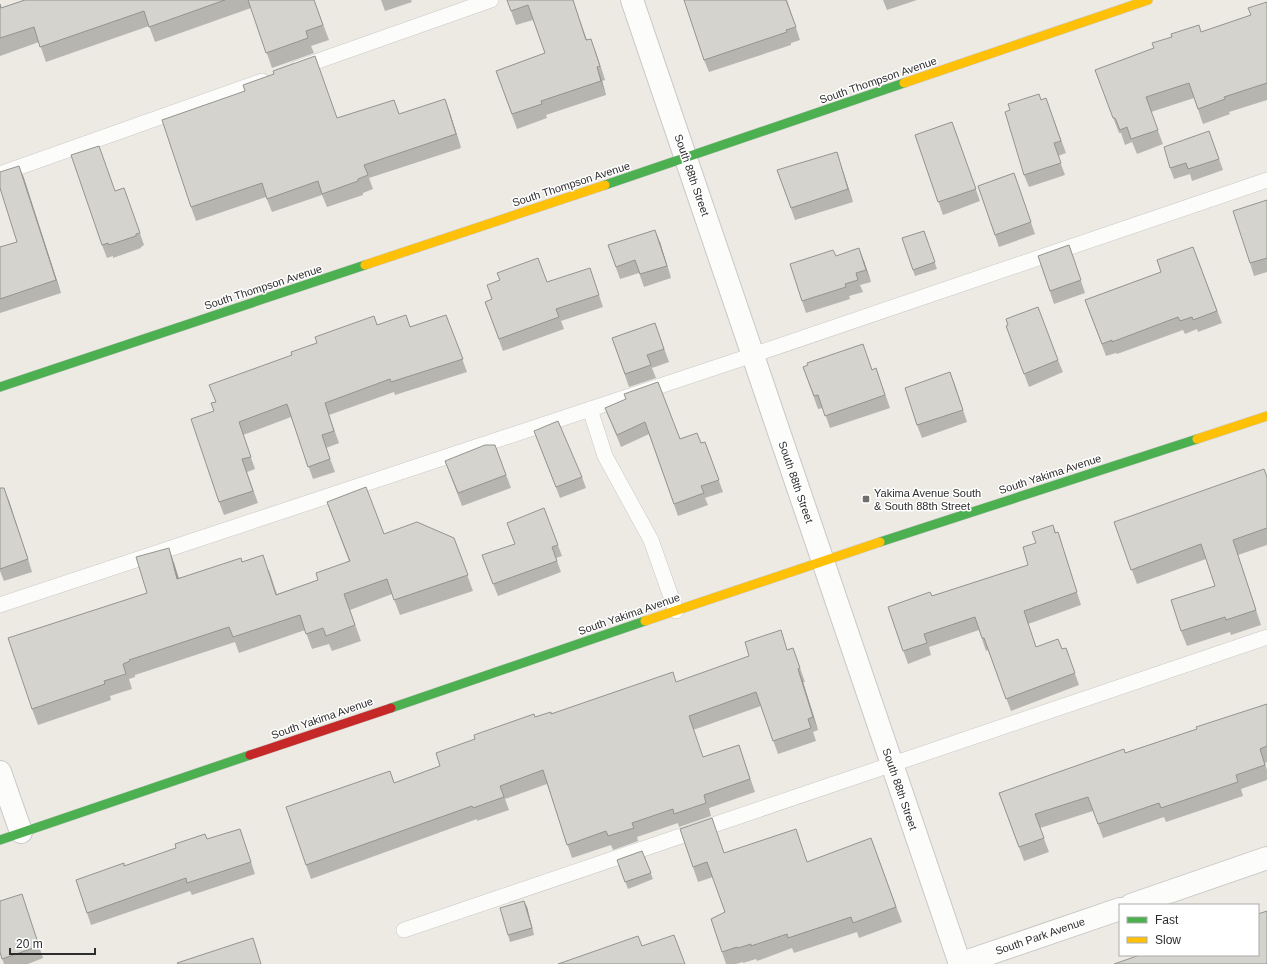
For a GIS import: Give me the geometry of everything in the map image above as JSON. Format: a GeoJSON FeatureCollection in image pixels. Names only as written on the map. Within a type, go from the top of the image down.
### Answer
{"type":"FeatureCollection","features":[{"type":"Feature","properties":{"kind":"main road","name":"South Thompson Avenue"},"geometry":{"type":"LineString","coordinates":[[0,387],[686,158],[1148,0]]}},
{"type":"Feature","properties":{"kind":"main road","name":"South Yakima Avenue"},"geometry":{"type":"LineString","coordinates":[[0,840],[823,561],[1267,416]]}},
{"type":"Feature","properties":{"kind":"street","name":"South 88th Street"},"geometry":{"type":"LineString","coordinates":[[632,0],[959,964]]}},
{"type":"Feature","properties":{"kind":"street"},"geometry":{"type":"LineString","coordinates":[[0,772],[21,832]]}},
{"type":"Feature","properties":{"kind":"street"},"geometry":{"type":"LineString","coordinates":[[1134,904],[1267,858]]}},
{"type":"Feature","properties":{"kind":"street","name":"South Park Avenue"},"geometry":{"type":"LineString","coordinates":[[959,964],[1119,909]]}},
{"type":"Feature","properties":{"kind":"lane"},"geometry":{"type":"LineString","coordinates":[[0,174],[491,0]]}},
{"type":"Feature","properties":{"kind":"lane"},"geometry":{"type":"LineString","coordinates":[[0,606],[753,355],[1267,180]]}},
{"type":"Feature","properties":{"kind":"lane"},"geometry":{"type":"LineString","coordinates":[[590,409],[605,456],[651,540],[676,611]]}},
{"type":"Feature","properties":{"kind":"lane"},"geometry":{"type":"LineString","coordinates":[[404,930],[892,766],[1267,637]]}},
{"type":"Feature","properties":{"kind":"building"},"geometry":{"type":"Polygon","coordinates":[[[25,0],[225,0],[149,27],[144,11],[40,47],[34,27],[0,38],[0,4],[1,8],[25,0]]]}},
{"type":"Feature","properties":{"kind":"building"},"geometry":{"type":"Polygon","coordinates":[[[248,0],[314,0],[323,25],[306,31],[308,38],[266,53],[248,0]]]}},
{"type":"Feature","properties":{"kind":"building"},"geometry":{"type":"Polygon","coordinates":[[[507,0],[573,0],[586,40],[591,39],[600,66],[597,67],[601,81],[541,101],[542,104],[512,114],[496,71],[545,53],[528,5],[511,11],[507,0]]]}},
{"type":"Feature","properties":{"kind":"building"},"geometry":{"type":"Polygon","coordinates":[[[684,0],[786,0],[796,27],[786,30],[787,32],[704,60],[684,0]]]}},
{"type":"Feature","properties":{"kind":"building"},"geometry":{"type":"Polygon","coordinates":[[[1267,2],[1267,83],[1224,97],[1225,99],[1198,109],[1189,83],[1146,97],[1158,130],[1131,139],[1127,127],[1120,130],[1115,118],[1113,118],[1095,70],[1154,48],[1152,43],[1172,37],[1171,34],[1199,25],[1201,32],[1251,15],[1248,8],[1267,2]]]}},
{"type":"Feature","properties":{"kind":"building"},"geometry":{"type":"Polygon","coordinates":[[[315,56],[337,118],[394,100],[399,114],[445,99],[456,134],[364,165],[368,175],[358,179],[358,181],[322,194],[318,181],[267,199],[262,183],[191,207],[162,120],[245,91],[243,85],[274,74],[273,71],[315,56]]]}},
{"type":"Feature","properties":{"kind":"building"},"geometry":{"type":"Polygon","coordinates":[[[1039,94],[1041,100],[1046,98],[1061,141],[1054,143],[1061,163],[1024,175],[1005,112],[1010,110],[1008,104],[1039,94]]]}},
{"type":"Feature","properties":{"kind":"building"},"geometry":{"type":"Polygon","coordinates":[[[952,122],[976,189],[938,202],[915,135],[952,122]]]}},
{"type":"Feature","properties":{"kind":"building"},"geometry":{"type":"Polygon","coordinates":[[[1209,131],[1219,159],[1188,169],[1186,163],[1170,168],[1164,147],[1209,131]]]}},
{"type":"Feature","properties":{"kind":"building"},"geometry":{"type":"Polygon","coordinates":[[[99,146],[115,191],[124,188],[140,233],[136,234],[136,236],[109,245],[108,243],[102,245],[71,155],[99,146]]]}},
{"type":"Feature","properties":{"kind":"building"},"geometry":{"type":"Polygon","coordinates":[[[837,152],[848,189],[791,208],[777,170],[837,152]]]}},
{"type":"Feature","properties":{"kind":"building"},"geometry":{"type":"Polygon","coordinates":[[[19,166],[56,280],[0,299],[0,247],[17,242],[0,188],[0,172],[19,166]]]}},
{"type":"Feature","properties":{"kind":"building"},"geometry":{"type":"Polygon","coordinates":[[[1014,173],[1031,222],[995,235],[978,186],[1014,173]]]}},
{"type":"Feature","properties":{"kind":"building"},"geometry":{"type":"Polygon","coordinates":[[[1267,200],[1267,258],[1250,263],[1233,211],[1267,200]]]}},
{"type":"Feature","properties":{"kind":"building"},"geometry":{"type":"Polygon","coordinates":[[[655,230],[667,266],[640,274],[635,260],[616,267],[608,245],[655,230]]]}},
{"type":"Feature","properties":{"kind":"building"},"geometry":{"type":"Polygon","coordinates":[[[924,231],[935,262],[913,270],[902,238],[924,231]]]}},
{"type":"Feature","properties":{"kind":"building"},"geometry":{"type":"Polygon","coordinates":[[[1069,245],[1081,280],[1050,291],[1038,256],[1069,245]]]}},
{"type":"Feature","properties":{"kind":"building"},"geometry":{"type":"Polygon","coordinates":[[[1193,247],[1217,311],[1193,320],[1192,317],[1180,321],[1178,317],[1112,342],[1112,340],[1102,344],[1085,300],[1161,272],[1157,260],[1193,247]]]}},
{"type":"Feature","properties":{"kind":"building"},"geometry":{"type":"Polygon","coordinates":[[[859,248],[866,270],[856,273],[858,280],[845,284],[846,287],[802,301],[790,264],[833,250],[836,256],[859,248]]]}},
{"type":"Feature","properties":{"kind":"building"},"geometry":{"type":"Polygon","coordinates":[[[538,258],[547,282],[590,268],[599,295],[556,309],[559,317],[499,339],[485,302],[492,299],[487,285],[500,280],[497,273],[538,258]]]}},
{"type":"Feature","properties":{"kind":"building"},"geometry":{"type":"Polygon","coordinates":[[[1038,307],[1058,360],[1024,374],[1006,326],[1008,325],[1006,319],[1038,307]]]}},
{"type":"Feature","properties":{"kind":"building"},"geometry":{"type":"Polygon","coordinates":[[[406,315],[410,327],[446,315],[463,359],[391,382],[390,379],[325,403],[334,431],[322,435],[330,459],[308,467],[287,404],[239,422],[251,457],[242,459],[253,491],[219,502],[191,419],[214,411],[211,403],[216,402],[209,385],[292,355],[291,352],[317,343],[315,337],[374,316],[377,325],[406,315]]]}},
{"type":"Feature","properties":{"kind":"building"},"geometry":{"type":"Polygon","coordinates":[[[655,323],[664,349],[647,355],[651,365],[625,374],[612,338],[655,323]]]}},
{"type":"Feature","properties":{"kind":"building"},"geometry":{"type":"Polygon","coordinates":[[[863,344],[872,370],[876,368],[885,395],[825,416],[818,395],[814,396],[803,367],[808,365],[807,363],[863,344]]]}},
{"type":"Feature","properties":{"kind":"building"},"geometry":{"type":"Polygon","coordinates":[[[950,372],[963,410],[917,425],[905,388],[950,372]]]}},
{"type":"Feature","properties":{"kind":"building"},"geometry":{"type":"Polygon","coordinates":[[[658,382],[680,439],[697,433],[701,443],[705,442],[719,480],[701,486],[704,493],[674,504],[645,422],[617,435],[605,408],[626,399],[624,394],[658,382]]]}},
{"type":"Feature","properties":{"kind":"building"},"geometry":{"type":"Polygon","coordinates":[[[558,421],[582,477],[556,487],[534,431],[558,421]]]}},
{"type":"Feature","properties":{"kind":"building"},"geometry":{"type":"Polygon","coordinates":[[[485,445],[495,445],[506,475],[458,493],[445,461],[485,445]]]}},
{"type":"Feature","properties":{"kind":"building"},"geometry":{"type":"Polygon","coordinates":[[[1264,469],[1267,477],[1267,528],[1233,540],[1256,610],[1226,620],[1225,617],[1181,631],[1171,600],[1215,586],[1201,544],[1131,570],[1114,522],[1264,469]]]}},
{"type":"Feature","properties":{"kind":"building"},"geometry":{"type":"Polygon","coordinates":[[[366,487],[384,534],[417,522],[454,538],[468,575],[394,600],[387,579],[344,594],[355,625],[326,636],[323,628],[306,634],[300,615],[233,637],[229,627],[129,660],[130,661],[123,664],[126,674],[104,681],[105,684],[32,709],[8,638],[147,593],[136,557],[169,548],[177,579],[241,558],[242,562],[263,555],[276,595],[318,580],[316,573],[350,561],[327,502],[366,487]]]}},
{"type":"Feature","properties":{"kind":"building"},"geometry":{"type":"Polygon","coordinates":[[[0,488],[4,488],[28,559],[0,569],[0,488]]]}},
{"type":"Feature","properties":{"kind":"building"},"geometry":{"type":"Polygon","coordinates":[[[544,508],[558,545],[552,547],[557,561],[493,584],[482,555],[515,544],[507,523],[544,508]]]}},
{"type":"Feature","properties":{"kind":"building"},"geometry":{"type":"Polygon","coordinates":[[[1053,525],[1055,533],[1058,532],[1077,592],[1024,611],[1036,647],[1058,639],[1062,649],[1066,648],[1075,673],[1006,699],[975,617],[924,634],[927,643],[903,651],[888,607],[930,592],[932,596],[1028,565],[1023,547],[1036,543],[1032,532],[1053,525]]]}},
{"type":"Feature","properties":{"kind":"building"},"geometry":{"type":"Polygon","coordinates":[[[781,630],[787,650],[793,648],[800,668],[798,669],[813,717],[808,719],[811,728],[773,741],[756,692],[689,716],[703,757],[739,745],[750,779],[704,795],[706,803],[674,814],[673,809],[632,823],[634,828],[608,836],[606,831],[567,845],[543,770],[500,786],[504,797],[473,808],[472,806],[306,865],[286,807],[390,771],[394,783],[440,766],[436,753],[475,739],[474,735],[534,714],[535,717],[551,712],[551,714],[673,672],[676,682],[749,656],[745,642],[781,630]]]}},
{"type":"Feature","properties":{"kind":"building"},"geometry":{"type":"Polygon","coordinates":[[[1267,704],[1267,746],[1260,749],[1265,765],[1236,775],[1238,782],[1161,808],[1159,803],[1098,824],[1088,797],[1035,814],[1044,838],[1019,847],[999,793],[1124,749],[1125,753],[1197,729],[1196,727],[1267,704]]]}},
{"type":"Feature","properties":{"kind":"building"},"geometry":{"type":"Polygon","coordinates":[[[712,818],[724,853],[796,829],[807,862],[871,838],[896,907],[853,923],[851,917],[788,938],[787,934],[751,946],[751,944],[722,952],[711,919],[725,912],[707,862],[693,867],[680,829],[712,818]]]}},
{"type":"Feature","properties":{"kind":"building"},"geometry":{"type":"Polygon","coordinates":[[[240,829],[251,862],[187,883],[186,878],[87,913],[76,880],[124,863],[124,866],[176,848],[175,844],[205,834],[207,839],[240,829]]]}},
{"type":"Feature","properties":{"kind":"building"},"geometry":{"type":"Polygon","coordinates":[[[642,851],[651,873],[625,882],[617,860],[642,851]]]}},
{"type":"Feature","properties":{"kind":"building"},"geometry":{"type":"Polygon","coordinates":[[[22,894],[39,946],[2,959],[0,952],[0,901],[22,894]]]}},
{"type":"Feature","properties":{"kind":"building"},"geometry":{"type":"Polygon","coordinates":[[[524,901],[532,928],[508,935],[500,908],[524,901]]]}},
{"type":"Feature","properties":{"kind":"building"},"geometry":{"type":"Polygon","coordinates":[[[1267,911],[1267,964],[1114,964],[1137,956],[1259,956],[1259,914],[1267,911]]]}},
{"type":"Feature","properties":{"kind":"building"},"geometry":{"type":"Polygon","coordinates":[[[674,935],[685,964],[558,964],[638,936],[642,946],[674,935]]]}},
{"type":"Feature","properties":{"kind":"building"},"geometry":{"type":"Polygon","coordinates":[[[253,938],[261,964],[177,963],[253,938]]]}},
{"type":"Feature","properties":{"kind":"traffic: fast"},"geometry":{"type":"LineString","coordinates":[[605,185],[904,83]]}},
{"type":"Feature","properties":{"kind":"traffic: fast"},"geometry":{"type":"LineString","coordinates":[[0,387],[365,265]]}},
{"type":"Feature","properties":{"kind":"traffic: fast"},"geometry":{"type":"LineString","coordinates":[[880,542],[1197,439]]}},
{"type":"Feature","properties":{"kind":"traffic: fast"},"geometry":{"type":"LineString","coordinates":[[391,708],[645,621]]}},
{"type":"Feature","properties":{"kind":"traffic: fast"},"geometry":{"type":"LineString","coordinates":[[0,840],[250,755]]}},
{"type":"Feature","properties":{"kind":"traffic: slow"},"geometry":{"type":"LineString","coordinates":[[904,83],[1148,0]]}},
{"type":"Feature","properties":{"kind":"traffic: slow"},"geometry":{"type":"LineString","coordinates":[[365,265],[605,185]]}},
{"type":"Feature","properties":{"kind":"traffic: slow"},"geometry":{"type":"LineString","coordinates":[[1197,439],[1267,416]]}},
{"type":"Feature","properties":{"kind":"traffic: slow"},"geometry":{"type":"LineString","coordinates":[[645,621],[880,542]]}},
{"type":"Feature","properties":{"kind":"traffic: jam"},"geometry":{"type":"LineString","coordinates":[[250,755],[391,708]]}},
{"type":"Feature","properties":{"kind":"place","name":"Yakima Avenue South & South 88th Street"},"geometry":{"type":"Point","coordinates":[866,499]}}]}
